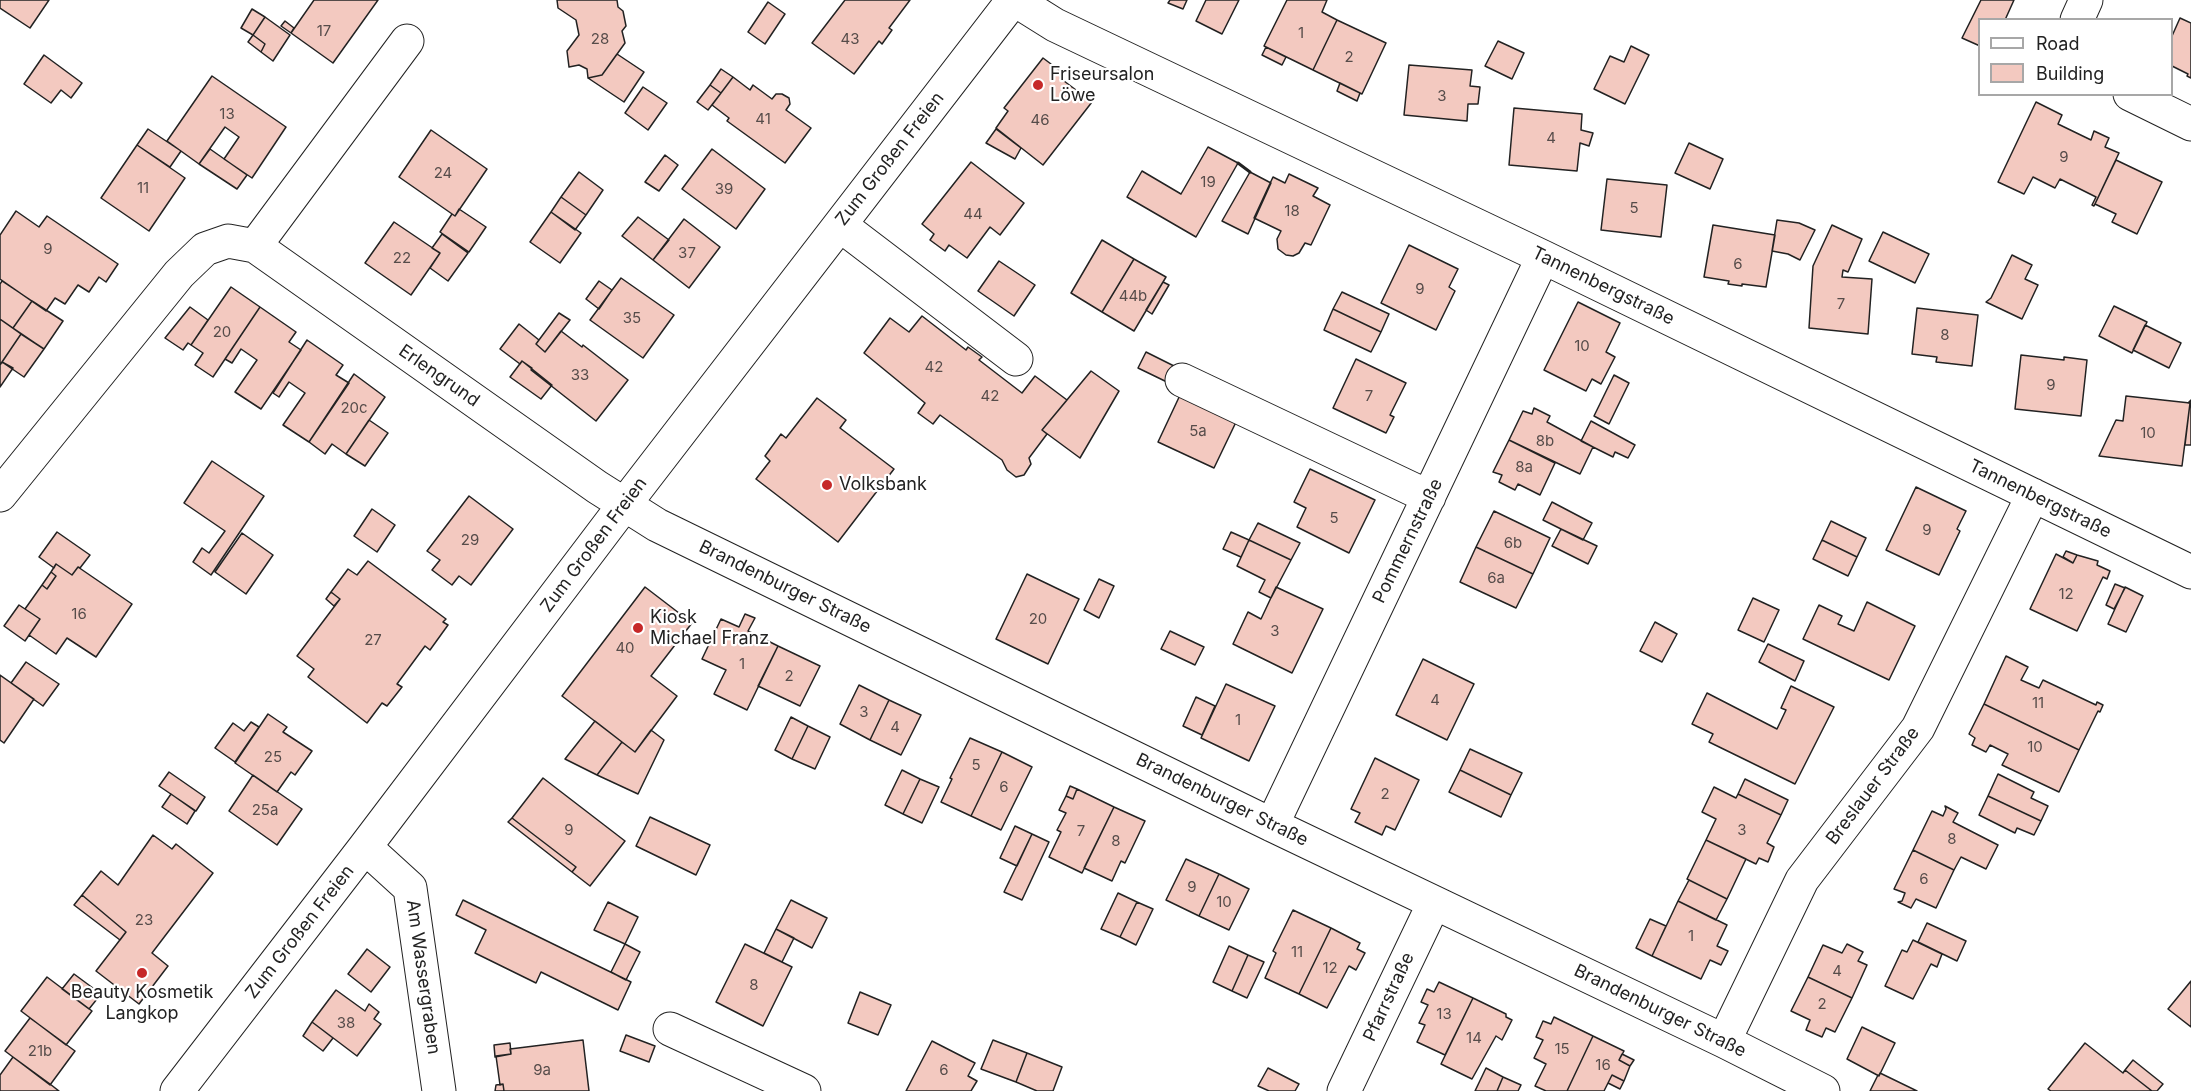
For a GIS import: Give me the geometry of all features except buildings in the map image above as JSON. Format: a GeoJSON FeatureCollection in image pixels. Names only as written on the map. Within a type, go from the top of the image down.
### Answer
{"type":"FeatureCollection","features":[{"type":"Feature","properties":{"kind":"street","name":"Zum Großen Freien"},"geometry":{"type":"LineString","coordinates":[[177,1091],[624,505],[1014,0]]}},
{"type":"Feature","properties":{"kind":"street","name":"Tannenbergstraße"},"geometry":{"type":"LineString","coordinates":[[1014,0],[1055,25],[1543,257],[2191,572]]}},
{"type":"Feature","properties":{"kind":"street"},"geometry":{"type":"LineString","coordinates":[[2078,18],[2086,0]]}},
{"type":"Feature","properties":{"kind":"street"},"geometry":{"type":"LineString","coordinates":[[255,246],[407,41]]}},
{"type":"Feature","properties":{"kind":"street"},"geometry":{"type":"LineString","coordinates":[[2134,96],[2191,124]]}},
{"type":"Feature","properties":{"kind":"street"},"geometry":{"type":"LineString","coordinates":[[840,225],[1016,359]]}},
{"type":"Feature","properties":{"kind":"street","name":"Erlengrund"},"geometry":{"type":"LineString","coordinates":[[0,495],[179,274],[205,249],[228,241],[255,246],[624,505]]}},
{"type":"Feature","properties":{"kind":"street","name":"Pommernstraße"},"geometry":{"type":"LineString","coordinates":[[1272,825],[1543,257]]}},
{"type":"Feature","properties":{"kind":"street"},"geometry":{"type":"LineString","coordinates":[[1182,380],[1429,497]]}},
{"type":"Feature","properties":{"kind":"street","name":"Breslauer Straße"},"geometry":{"type":"LineString","coordinates":[[1724,1041],[1802,880],[1918,728],[2033,495]]}},
{"type":"Feature","properties":{"kind":"street","name":"Brandenburger Straße"},"geometry":{"type":"LineString","coordinates":[[624,505],[657,525],[1823,1091]]}},
{"type":"Feature","properties":{"kind":"street","name":"Am Wassergraben"},"geometry":{"type":"LineString","coordinates":[[365,847],[411,888],[439,1091]]}},
{"type":"Feature","properties":{"kind":"street","name":"Pfarrstraße"},"geometry":{"type":"LineString","coordinates":[[1344,1091],[1434,903]]}},
{"type":"Feature","properties":{"kind":"street"},"geometry":{"type":"LineString","coordinates":[[670,1029],[804,1091]]}},
{"type":"Feature","properties":{"kind":"wall"},"geometry":{"type":"LineString","coordinates":[[1238,163],[1250,172]]}},
{"type":"Feature","properties":{"kind":"place","name":"Friseursalon Löwe"},"geometry":{"type":"Point","coordinates":[1038,85]}},
{"type":"Feature","properties":{"kind":"place","name":"Volksbank"},"geometry":{"type":"Point","coordinates":[827,485]}},
{"type":"Feature","properties":{"kind":"place","name":"Kiosk Michael Franz"},"geometry":{"type":"Point","coordinates":[638,628]}},
{"type":"Feature","properties":{"kind":"place","name":"Beauty Kosmetik Langkop"},"geometry":{"type":"Point","coordinates":[142,973]}}]}
